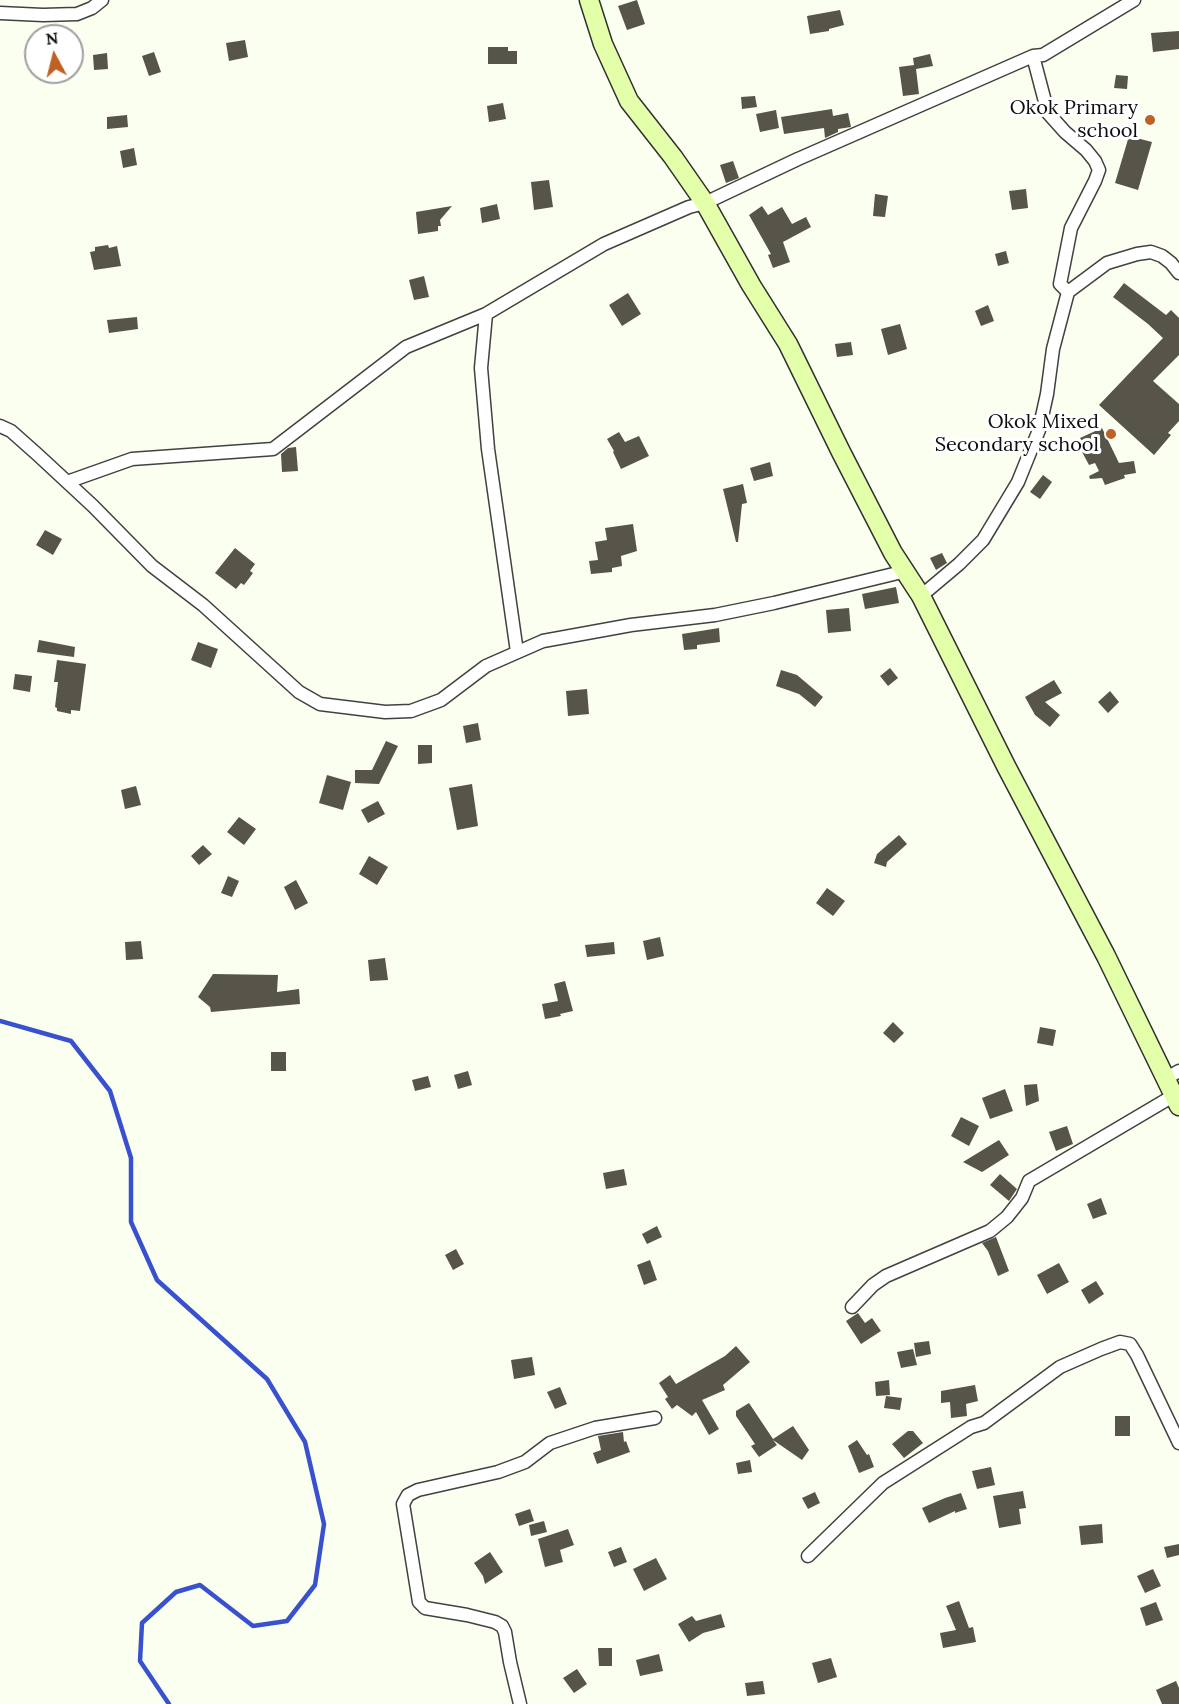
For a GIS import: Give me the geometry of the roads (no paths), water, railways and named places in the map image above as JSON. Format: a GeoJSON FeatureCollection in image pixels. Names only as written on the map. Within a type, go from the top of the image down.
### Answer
{"type":"FeatureCollection","features":[{"type":"Feature","properties":{"kind":"street"},"geometry":{"type":"LineString","coordinates":[[0,13],[77,14],[92,8],[102,0]]}},
{"type":"Feature","properties":{"kind":"street"},"geometry":{"type":"LineString","coordinates":[[589,0],[603,44],[629,101],[705,203],[751,285],[788,344],[892,553],[921,596],[1006,766],[1106,956],[1172,1075],[1176,1101],[1029,1181],[1022,1197],[1007,1217],[990,1231],[886,1276],[873,1285],[852,1307]]}},
{"type":"Feature","properties":{"kind":"street"},"geometry":{"type":"LineString","coordinates":[[67,482],[132,459],[273,448],[406,347],[486,314],[604,244],[688,207],[705,203],[798,159],[1033,56],[1042,55],[1134,0]]}},
{"type":"Feature","properties":{"kind":"street"},"geometry":{"type":"LineString","coordinates":[[1033,56],[1048,113],[1086,150],[1099,170],[1071,228],[1060,284],[1068,292]]}},
{"type":"Feature","properties":{"kind":"street"},"geometry":{"type":"LineString","coordinates":[[921,596],[959,564],[982,540],[1017,482],[1039,430],[1053,349],[1068,292],[1107,263],[1137,254],[1151,252],[1162,256],[1179,273]]}},
{"type":"Feature","properties":{"kind":"street"},"geometry":{"type":"LineString","coordinates":[[486,314],[481,368],[488,449],[517,652]]}},
{"type":"Feature","properties":{"kind":"street"},"geometry":{"type":"LineString","coordinates":[[0,426],[11,431],[67,482],[152,566],[203,605],[299,692],[320,704],[385,712],[411,711],[441,700],[486,666],[543,641],[631,625],[715,615],[906,571]]}},
{"type":"Feature","properties":{"kind":"street"},"geometry":{"type":"LineString","coordinates":[[808,1556],[883,1483],[970,1427],[984,1423],[1060,1367],[1120,1342],[1130,1344],[1137,1355],[1179,1443]]}},
{"type":"Feature","properties":{"kind":"street"},"geometry":{"type":"LineString","coordinates":[[520,1704],[502,1626],[468,1615],[425,1608],[419,1602],[403,1504],[408,1495],[418,1490],[498,1472],[525,1462],[550,1443],[595,1428],[655,1418]]}},
{"type":"Feature","properties":{"kind":"waterway"},"geometry":{"type":"LineString","coordinates":[[0,1021],[71,1041],[110,1091],[131,1158],[131,1222],[157,1280],[267,1379],[305,1442],[324,1524],[315,1585],[287,1621],[253,1626],[200,1585],[176,1592],[142,1623],[140,1661],[169,1704]]}},
{"type":"Feature","properties":{"kind":"place","name":"Okok Primary school"},"geometry":{"type":"Point","coordinates":[1150,120]}},
{"type":"Feature","properties":{"kind":"place","name":"Okok Mixed Secondary school"},"geometry":{"type":"Point","coordinates":[1111,434]}}]}
